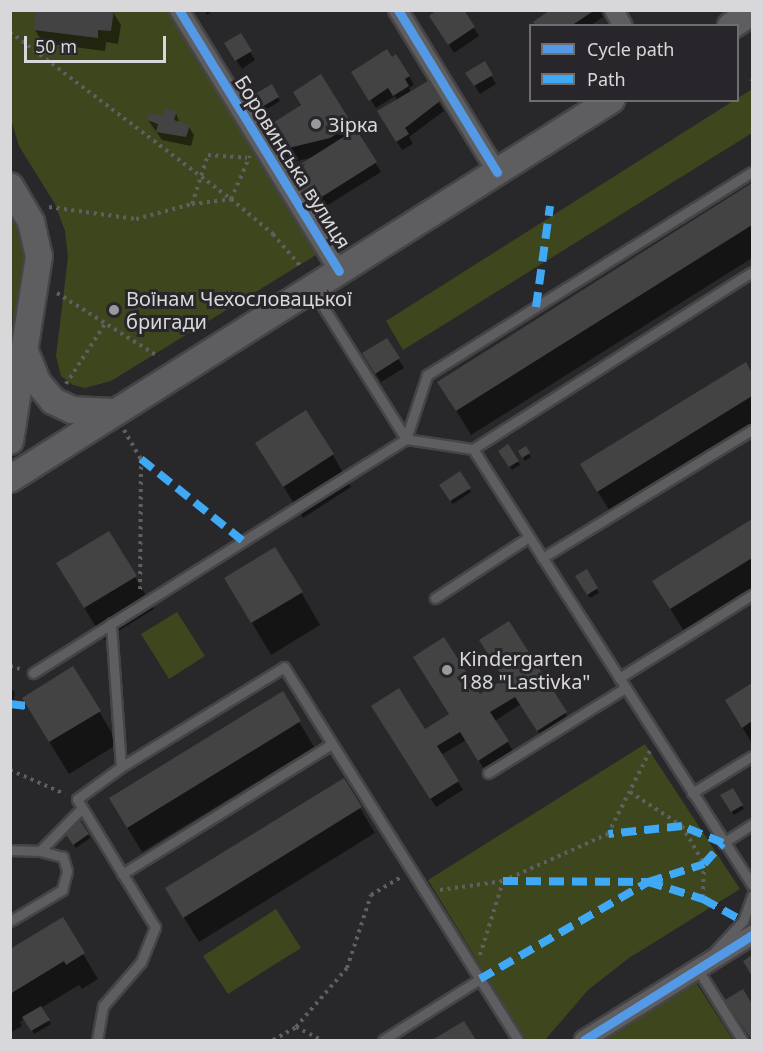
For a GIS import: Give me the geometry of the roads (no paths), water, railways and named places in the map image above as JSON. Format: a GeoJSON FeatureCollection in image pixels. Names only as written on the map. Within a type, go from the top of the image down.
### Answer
{"type":"FeatureCollection","features":[{"type":"Feature","properties":{"kind":"main road"},"geometry":{"type":"LineString","coordinates":[[734,24],[753,12]]}},
{"type":"Feature","properties":{"kind":"main road"},"geometry":{"type":"LineString","coordinates":[[10,479],[118,420],[307,278],[339,271],[609,102]]}},
{"type":"Feature","properties":{"kind":"main road"},"geometry":{"type":"LineString","coordinates":[[10,441],[26,354],[39,256],[36,236],[14,196]]}},
{"type":"Feature","properties":{"kind":"main road"},"geometry":{"type":"LineString","coordinates":[[26,354],[38,383],[53,401],[72,410],[118,420]]}},
{"type":"Feature","properties":{"kind":"street","name":"Боровинська вулиця"},"geometry":{"type":"LineString","coordinates":[[179,10],[339,271]]}},
{"type":"Feature","properties":{"kind":"street"},"geometry":{"type":"LineString","coordinates":[[398,10],[497,172]]}},
{"type":"Feature","properties":{"kind":"street"},"geometry":{"type":"LineString","coordinates":[[614,10],[622,24]]}},
{"type":"Feature","properties":{"kind":"street"},"geometry":{"type":"LineString","coordinates":[[584,1041],[753,935]]}},
{"type":"Feature","properties":{"kind":"lane"},"geometry":{"type":"LineString","coordinates":[[33,673],[406,439],[427,375],[753,172]]}},
{"type":"Feature","properties":{"kind":"lane"},"geometry":{"type":"LineString","coordinates":[[307,278],[406,439],[473,449],[753,272]]}},
{"type":"Feature","properties":{"kind":"lane"},"geometry":{"type":"LineString","coordinates":[[542,558],[753,430]]}},
{"type":"Feature","properties":{"kind":"lane"},"geometry":{"type":"LineString","coordinates":[[473,449],[723,843],[753,885]]}},
{"type":"Feature","properties":{"kind":"lane"},"geometry":{"type":"LineString","coordinates":[[435,598],[529,537]]}},
{"type":"Feature","properties":{"kind":"lane"},"geometry":{"type":"LineString","coordinates":[[619,678],[753,595]]}},
{"type":"Feature","properties":{"kind":"lane"},"geometry":{"type":"LineString","coordinates":[[111,623],[121,767]]}},
{"type":"Feature","properties":{"kind":"lane"},"geometry":{"type":"LineString","coordinates":[[96,1041],[103,1006],[141,962],[155,927],[77,799],[121,767],[284,667],[518,1041]]}},
{"type":"Feature","properties":{"kind":"lane"},"geometry":{"type":"LineString","coordinates":[[488,773],[625,688]]}},
{"type":"Feature","properties":{"kind":"lane"},"geometry":{"type":"LineString","coordinates":[[122,874],[332,744]]}},
{"type":"Feature","properties":{"kind":"lane"},"geometry":{"type":"LineString","coordinates":[[692,794],[753,756]]}},
{"type":"Feature","properties":{"kind":"lane"},"geometry":{"type":"LineString","coordinates":[[40,851],[82,808]]}},
{"type":"Feature","properties":{"kind":"lane"},"geometry":{"type":"LineString","coordinates":[[723,843],[753,824]]}},
{"type":"Feature","properties":{"kind":"lane"},"geometry":{"type":"LineString","coordinates":[[10,850],[40,851],[63,858],[67,871],[62,890],[10,921]]}},
{"type":"Feature","properties":{"kind":"lane"},"geometry":{"type":"LineString","coordinates":[[742,1041],[698,970],[743,921],[753,896]]}},
{"type":"Feature","properties":{"kind":"lane"},"geometry":{"type":"LineString","coordinates":[[383,1041],[477,975]]}},
{"type":"Feature","properties":{"kind":"place","name":"Зірка"},"geometry":{"type":"Point","coordinates":[316,124]}},
{"type":"Feature","properties":{"kind":"place","name":"Воїнам Чехословацької бригади"},"geometry":{"type":"Point","coordinates":[114,310]}},
{"type":"Feature","properties":{"kind":"place","name":"Kindergarten 188 \"Lastivka\""},"geometry":{"type":"Point","coordinates":[447,670]}}]}
